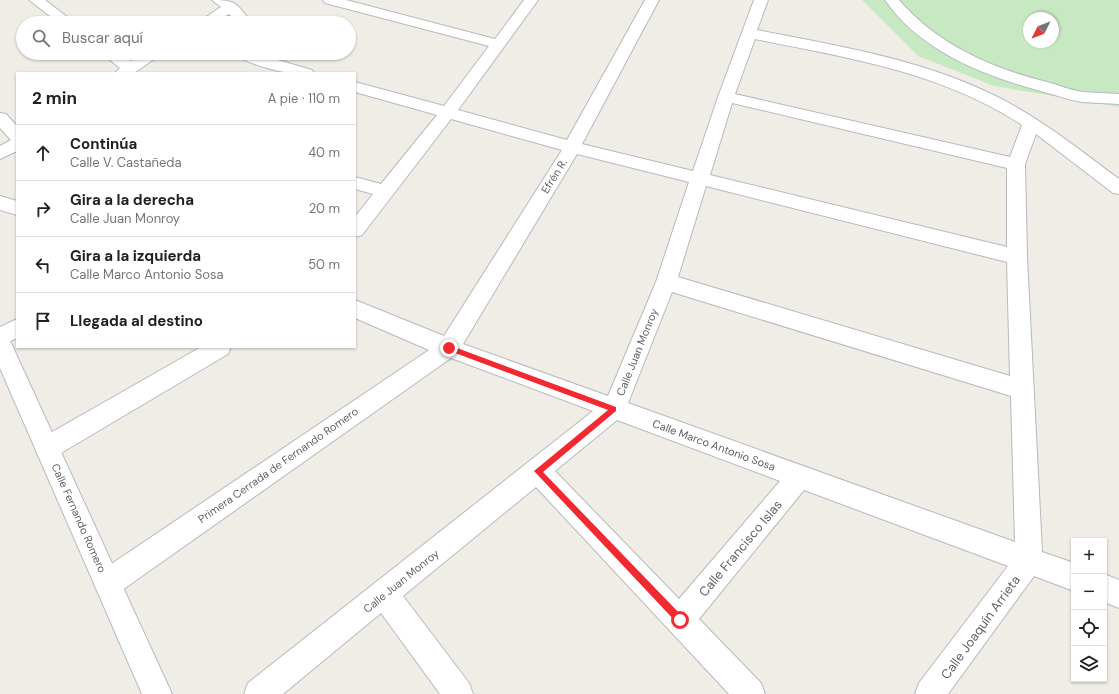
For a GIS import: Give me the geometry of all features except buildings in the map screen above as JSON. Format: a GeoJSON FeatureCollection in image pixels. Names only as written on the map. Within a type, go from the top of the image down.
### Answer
{"type":"FeatureCollection","features":[{"type":"Feature","properties":{"kind":"street"},"geometry":{"type":"LineString","coordinates":[[36,0],[58,16]]}},
{"type":"Feature","properties":{"kind":"street"},"geometry":{"type":"LineString","coordinates":[[330,0],[498,44]]}},
{"type":"Feature","properties":{"kind":"street"},"geometry":{"type":"LineString","coordinates":[[356,229],[384,191],[448,112],[531,0]]}},
{"type":"Feature","properties":{"kind":"street","name":"Efrén R."},"geometry":{"type":"LineString","coordinates":[[449,348],[572,147],[652,0]]}},
{"type":"Feature","properties":{"kind":"street","name":"Calle Juan Monroy"},"geometry":{"type":"LineString","coordinates":[[259,694],[614,409],[666,282],[726,97],[761,0]]}},
{"type":"Feature","properties":{"kind":"street"},"geometry":{"type":"LineString","coordinates":[[892,0],[902,14],[927,36],[966,59],[1023,82],[1084,97],[1119,99]]}},
{"type":"Feature","properties":{"kind":"street"},"geometry":{"type":"LineString","coordinates":[[211,16],[225,3],[238,16]]}},
{"type":"Feature","properties":{"kind":"street"},"geometry":{"type":"LineString","coordinates":[[749,33],[897,64],[969,90],[1010,110],[1031,123],[1119,188]]}},
{"type":"Feature","properties":{"kind":"street"},"geometry":{"type":"LineString","coordinates":[[116,60],[126,71],[144,60]]}},
{"type":"Feature","properties":{"kind":"street"},"geometry":{"type":"LineString","coordinates":[[259,60],[302,72]]}},
{"type":"Feature","properties":{"kind":"street"},"geometry":{"type":"LineString","coordinates":[[356,86],[572,147],[1017,256]]}},
{"type":"Feature","properties":{"kind":"street"},"geometry":{"type":"LineString","coordinates":[[726,97],[1016,164]]}},
{"type":"Feature","properties":{"kind":"street"},"geometry":{"type":"LineString","coordinates":[[0,118],[16,135]]}},
{"type":"Feature","properties":{"kind":"street"},"geometry":{"type":"LineString","coordinates":[[1029,560],[1017,256],[1016,164],[1031,123]]}},
{"type":"Feature","properties":{"kind":"street"},"geometry":{"type":"LineString","coordinates":[[0,153],[16,145]]}},
{"type":"Feature","properties":{"kind":"street"},"geometry":{"type":"LineString","coordinates":[[356,183],[384,191]]}},
{"type":"Feature","properties":{"kind":"street"},"geometry":{"type":"LineString","coordinates":[[0,202],[16,208]]}},
{"type":"Feature","properties":{"kind":"street"},"geometry":{"type":"LineString","coordinates":[[666,282],[1022,389]]}},
{"type":"Feature","properties":{"kind":"street","name":"Calle Marco Antonio Sosa"},"geometry":{"type":"LineString","coordinates":[[356,309],[449,348],[1071,576]]}},
{"type":"Feature","properties":{"kind":"street"},"geometry":{"type":"LineString","coordinates":[[0,337],[16,329]]}},
{"type":"Feature","properties":{"kind":"street","name":"Calle Fernando Romero"},"geometry":{"type":"LineString","coordinates":[[0,343],[157,694]]}},
{"type":"Feature","properties":{"kind":"street"},"geometry":{"type":"LineString","coordinates":[[47,448],[218,348]]}},
{"type":"Feature","properties":{"kind":"street","name":"Primera Cerrada de Fernando Romero"},"geometry":{"type":"LineString","coordinates":[[108,583],[449,348]]}},
{"type":"Feature","properties":{"kind":"street"},"geometry":{"type":"LineString","coordinates":[[538,471],[750,694]]}},
{"type":"Feature","properties":{"kind":"street","name":"Calle Francisco Islas"},"geometry":{"type":"LineString","coordinates":[[680,620],[800,476]]}},
{"type":"Feature","properties":{"kind":"street","name":"Calle Joaquín Arrieta"},"geometry":{"type":"LineString","coordinates":[[930,694],[1029,560]]}},
{"type":"Feature","properties":{"kind":"street"},"geometry":{"type":"LineString","coordinates":[[1107,589],[1119,594]]}},
{"type":"Feature","properties":{"kind":"street"},"geometry":{"type":"LineString","coordinates":[[384,594],[458,694]]}},
{"type":"Feature","properties":{"kind":"green space"},"geometry":{"type":"Polygon","coordinates":[[[862,0],[1119,0],[1119,107],[994,86],[918,56],[862,0]]]}},
{"type":"Feature","properties":{"kind":"route"},"geometry":{"type":"LineString","coordinates":[[449,348],[614,409],[538,471],[680,620]]}}]}
